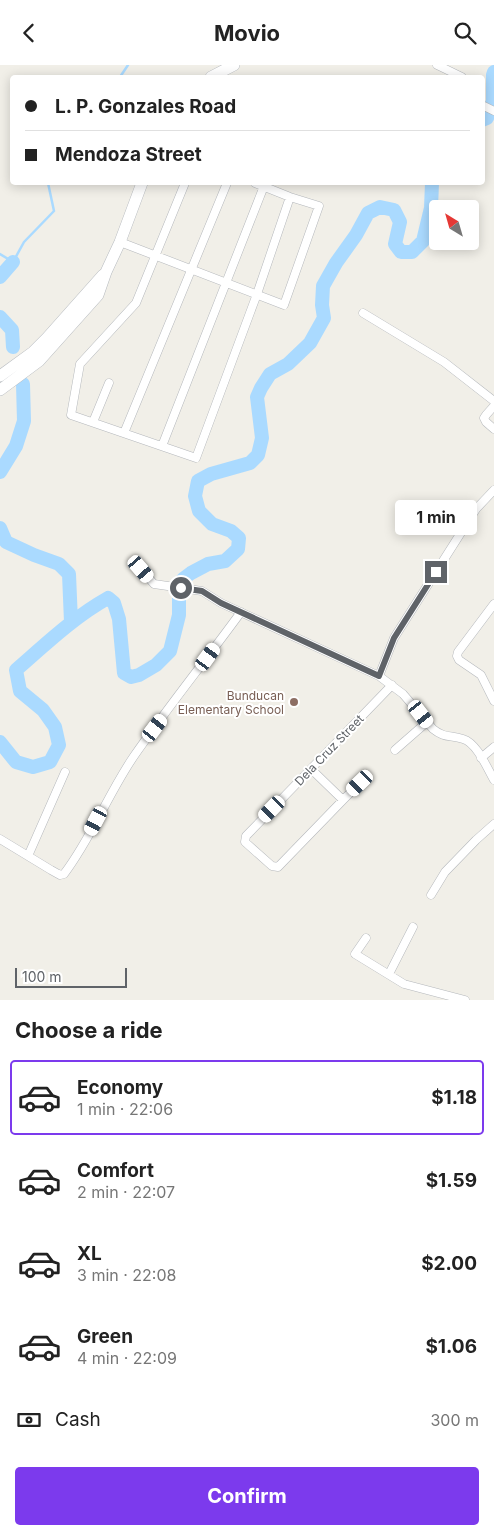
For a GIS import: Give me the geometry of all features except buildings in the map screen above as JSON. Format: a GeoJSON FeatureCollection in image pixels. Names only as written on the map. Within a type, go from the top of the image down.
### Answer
{"type":"FeatureCollection","features":[{"type":"Feature","properties":{"kind":"main road"},"geometry":{"type":"LineString","coordinates":[[214,75],[229,70]]}},
{"type":"Feature","properties":{"kind":"main road"},"geometry":{"type":"LineString","coordinates":[[1,383],[36,356],[106,272],[120,242],[141,185]]}},
{"type":"Feature","properties":{"kind":"street"},"geometry":{"type":"LineString","coordinates":[[437,65],[458,75]]}},
{"type":"Feature","properties":{"kind":"street"},"geometry":{"type":"LineString","coordinates":[[184,185],[136,303],[80,364],[71,415],[196,458],[257,294],[290,197]]}},
{"type":"Feature","properties":{"kind":"street"},"geometry":{"type":"LineString","coordinates":[[124,433],[226,185]]}},
{"type":"Feature","properties":{"kind":"street"},"geometry":{"type":"LineString","coordinates":[[120,242],[284,305],[319,206],[261,185]]}},
{"type":"Feature","properties":{"kind":"street"},"geometry":{"type":"LineString","coordinates":[[162,446],[264,186]]}},
{"type":"Feature","properties":{"kind":"street"},"geometry":{"type":"LineString","coordinates":[[363,313],[444,362],[494,401]]}},
{"type":"Feature","properties":{"kind":"street"},"geometry":{"type":"LineString","coordinates":[[93,422],[109,383]]}},
{"type":"Feature","properties":{"kind":"street"},"geometry":{"type":"LineString","coordinates":[[494,406],[484,418],[494,429]]}},
{"type":"Feature","properties":{"kind":"street"},"geometry":{"type":"LineString","coordinates":[[379,676],[394,638],[476,509],[494,489]]}},
{"type":"Feature","properties":{"kind":"street"},"geometry":{"type":"LineString","coordinates":[[141,569],[154,584],[202,591],[241,613],[379,676],[403,694],[433,729],[444,737],[464,739],[473,745],[493,776]]}},
{"type":"Feature","properties":{"kind":"street"},"geometry":{"type":"LineString","coordinates":[[494,604],[458,652],[457,656],[459,660],[481,675],[492,692],[494,701]]}},
{"type":"Feature","properties":{"kind":"street"},"geometry":{"type":"LineString","coordinates":[[0,839],[51,871],[60,875],[64,874],[88,837],[134,756],[241,613]]}},
{"type":"Feature","properties":{"kind":"street","name":"Dela Cruz Street"},"geometry":{"type":"LineString","coordinates":[[343,800],[278,867],[272,866],[247,843],[245,837],[392,685]]}},
{"type":"Feature","properties":{"kind":"street"},"geometry":{"type":"LineString","coordinates":[[395,750],[427,722]]}},
{"type":"Feature","properties":{"kind":"street"},"geometry":{"type":"LineString","coordinates":[[480,757],[494,747]]}},
{"type":"Feature","properties":{"kind":"street"},"geometry":{"type":"LineString","coordinates":[[311,769],[343,800],[360,783]]}},
{"type":"Feature","properties":{"kind":"street"},"geometry":{"type":"LineString","coordinates":[[28,856],[66,772]]}},
{"type":"Feature","properties":{"kind":"street"},"geometry":{"type":"LineString","coordinates":[[431,895],[445,872],[494,824]]}},
{"type":"Feature","properties":{"kind":"street"},"geometry":{"type":"LineString","coordinates":[[389,974],[413,927]]}},
{"type":"Feature","properties":{"kind":"street"},"geometry":{"type":"LineString","coordinates":[[366,938],[355,954],[404,984],[443,997],[465,1000]]}},
{"type":"Feature","properties":{"kind":"waterway"},"geometry":{"type":"LineString","coordinates":[[121,75],[128,65]]}},
{"type":"Feature","properties":{"kind":"waterway"},"geometry":{"type":"LineString","coordinates":[[485,119],[493,101],[494,72]]}},
{"type":"Feature","properties":{"kind":"waterway"},"geometry":{"type":"LineString","coordinates":[[0,254],[13,262],[24,242],[54,211],[48,185]]}},
{"type":"Feature","properties":{"kind":"waterway"},"geometry":{"type":"LineString","coordinates":[[183,579],[208,564],[225,561],[238,549],[239,538],[231,531],[212,524],[199,511],[195,496],[198,481],[211,474],[250,463],[258,455],[262,438],[257,397],[261,388],[270,374],[288,364],[310,343],[324,318],[322,305],[323,286],[368,213],[380,207],[394,210],[400,222],[395,244],[401,252],[412,252],[423,241],[431,208],[432,185]]}},
{"type":"Feature","properties":{"kind":"waterway"},"geometry":{"type":"LineString","coordinates":[[0,277],[13,262]]}},
{"type":"Feature","properties":{"kind":"waterway"},"geometry":{"type":"LineString","coordinates":[[0,317],[12,330],[13,347]]}},
{"type":"Feature","properties":{"kind":"waterway"},"geometry":{"type":"LineString","coordinates":[[0,472],[16,446],[24,421],[23,384]]}},
{"type":"Feature","properties":{"kind":"waterway"},"geometry":{"type":"LineString","coordinates":[[0,528],[6,542],[59,564],[69,574],[71,622]]}},
{"type":"Feature","properties":{"kind":"waterway"},"geometry":{"type":"LineString","coordinates":[[0,742],[16,762],[33,767],[50,762],[59,745],[55,727],[43,710],[20,691],[16,670],[61,631],[108,598],[114,603],[119,619],[124,673],[131,677],[139,675],[156,665],[170,651],[179,615],[179,596]]}},
{"type":"Feature","properties":{"kind":"place","name":"Bunducan Elementary School"},"geometry":{"type":"Point","coordinates":[294,702]}},
{"type":"Feature","properties":{"kind":"route"},"geometry":{"type":"LineString","coordinates":[[181,588],[202,591],[221,603],[379,676],[394,638],[436,572]]}}]}
